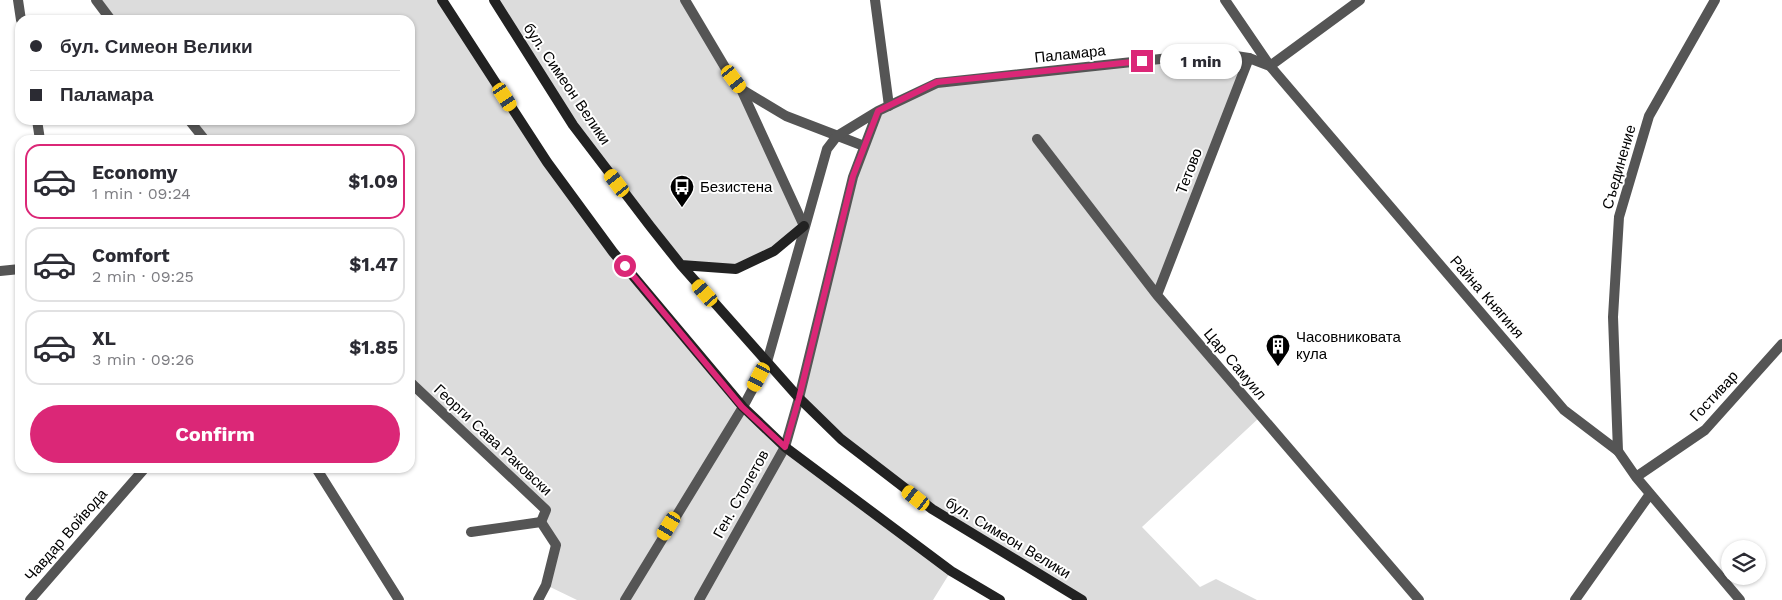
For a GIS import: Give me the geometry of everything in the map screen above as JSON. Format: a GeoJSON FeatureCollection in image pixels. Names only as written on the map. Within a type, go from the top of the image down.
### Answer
{"type":"FeatureCollection","features":[{"type":"Feature","properties":{"kind":"main road"},"geometry":{"type":"LineString","coordinates":[[442,0],[547,162],[607,245],[742,407],[785,447],[952,571],[1000,600]]}},
{"type":"Feature","properties":{"kind":"main road","name":"бул. Симеон Велики"},"geometry":{"type":"LineString","coordinates":[[494,0],[573,125],[681,265],[799,398],[841,439],[932,509],[1082,600]]}},
{"type":"Feature","properties":{"kind":"main road"},"geometry":{"type":"LineString","coordinates":[[681,265],[736,269],[774,252],[804,226]]}},
{"type":"Feature","properties":{"kind":"street"},"geometry":{"type":"LineString","coordinates":[[18,0],[20,15]]}},
{"type":"Feature","properties":{"kind":"street"},"geometry":{"type":"LineString","coordinates":[[96,0],[107,15]]}},
{"type":"Feature","properties":{"kind":"street"},"geometry":{"type":"LineString","coordinates":[[685,0],[726,68],[741,89],[804,226]]}},
{"type":"Feature","properties":{"kind":"street"},"geometry":{"type":"LineString","coordinates":[[875,0],[889,106]]}},
{"type":"Feature","properties":{"kind":"street","name":"Райна Княгиня"},"geometry":{"type":"LineString","coordinates":[[1225,0],[1270,66],[1564,410],[1618,451],[1636,477],[1740,600]]}},
{"type":"Feature","properties":{"kind":"street"},"geometry":{"type":"LineString","coordinates":[[1270,66],[1360,0]]}},
{"type":"Feature","properties":{"kind":"street","name":"Съединение"},"geometry":{"type":"LineString","coordinates":[[1618,451],[1613,317],[1619,217],[1650,116],[1715,0]]}},
{"type":"Feature","properties":{"kind":"street","name":"Паламара"},"geometry":{"type":"LineString","coordinates":[[837,136],[878,111],[937,82],[1216,53],[1249,58],[1270,66]]}},
{"type":"Feature","properties":{"kind":"street","name":"Тетово"},"geometry":{"type":"LineString","coordinates":[[1157,295],[1249,58]]}},
{"type":"Feature","properties":{"kind":"street"},"geometry":{"type":"LineString","coordinates":[[741,89],[786,116],[864,146]]}},
{"type":"Feature","properties":{"kind":"street","name":"Ген. Столетов"},"geometry":{"type":"LineString","coordinates":[[699,600],[785,447],[799,398],[853,176],[878,111]]}},
{"type":"Feature","properties":{"kind":"street"},"geometry":{"type":"LineString","coordinates":[[193,125],[201,135]]}},
{"type":"Feature","properties":{"kind":"street"},"geometry":{"type":"LineString","coordinates":[[625,600],[742,407],[767,362],[827,149],[837,136]]}},
{"type":"Feature","properties":{"kind":"street","name":"Цар Самуил"},"geometry":{"type":"LineString","coordinates":[[1037,139],[1157,295],[1419,600]]}},
{"type":"Feature","properties":{"kind":"street"},"geometry":{"type":"LineString","coordinates":[[0,271],[15,270]]}},
{"type":"Feature","properties":{"kind":"street","name":"Гостивар"},"geometry":{"type":"LineString","coordinates":[[1636,477],[1705,430],[1782,344]]}},
{"type":"Feature","properties":{"kind":"street","name":"Георги Сава Раковски"},"geometry":{"type":"LineString","coordinates":[[415,387],[546,510],[540,522]]}},
{"type":"Feature","properties":{"kind":"street","name":"Чавдар Войвода"},"geometry":{"type":"LineString","coordinates":[[30,600],[141,473]]}},
{"type":"Feature","properties":{"kind":"street"},"geometry":{"type":"LineString","coordinates":[[319,473],[399,600]]}},
{"type":"Feature","properties":{"kind":"street"},"geometry":{"type":"LineString","coordinates":[[1575,600],[1650,494]]}},
{"type":"Feature","properties":{"kind":"street"},"geometry":{"type":"LineString","coordinates":[[471,532],[540,522],[556,545],[546,585],[538,600]]}},
{"type":"Feature","properties":{"kind":"shaded area"},"geometry":{"type":"Polygon","coordinates":[[[96,0],[442,0],[613,252],[785,447],[951,571],[933,600],[577,600],[546,585],[556,545],[541,522],[546,510],[415,387],[415,135],[202,135],[194,125],[415,125],[415,15],[108,15],[96,0]]]}},
{"type":"Feature","properties":{"kind":"shaded area"},"geometry":{"type":"Polygon","coordinates":[[[494,0],[685,0],[726,69],[804,226],[736,269],[681,265],[573,125],[494,0]]]}},
{"type":"Feature","properties":{"kind":"shaded area"},"geometry":{"type":"Polygon","coordinates":[[[1216,53],[1249,58],[1157,295],[1260,417],[1142,527],[1200,587],[1216,579],[1257,600],[1082,600],[932,509],[799,398],[853,177],[878,111],[937,83],[1216,53]]]}},
{"type":"Feature","properties":{"kind":"place","name":"Безистена"},"geometry":{"type":"Point","coordinates":[682,208]}},
{"type":"Feature","properties":{"kind":"place","name":"Часовниковата кула"},"geometry":{"type":"Point","coordinates":[1278,367]}},
{"type":"Feature","properties":{"kind":"route"},"geometry":{"type":"LineString","coordinates":[[625,266],[742,407],[785,447],[799,398],[853,176],[878,111],[937,82],[1142,61]]}}]}
